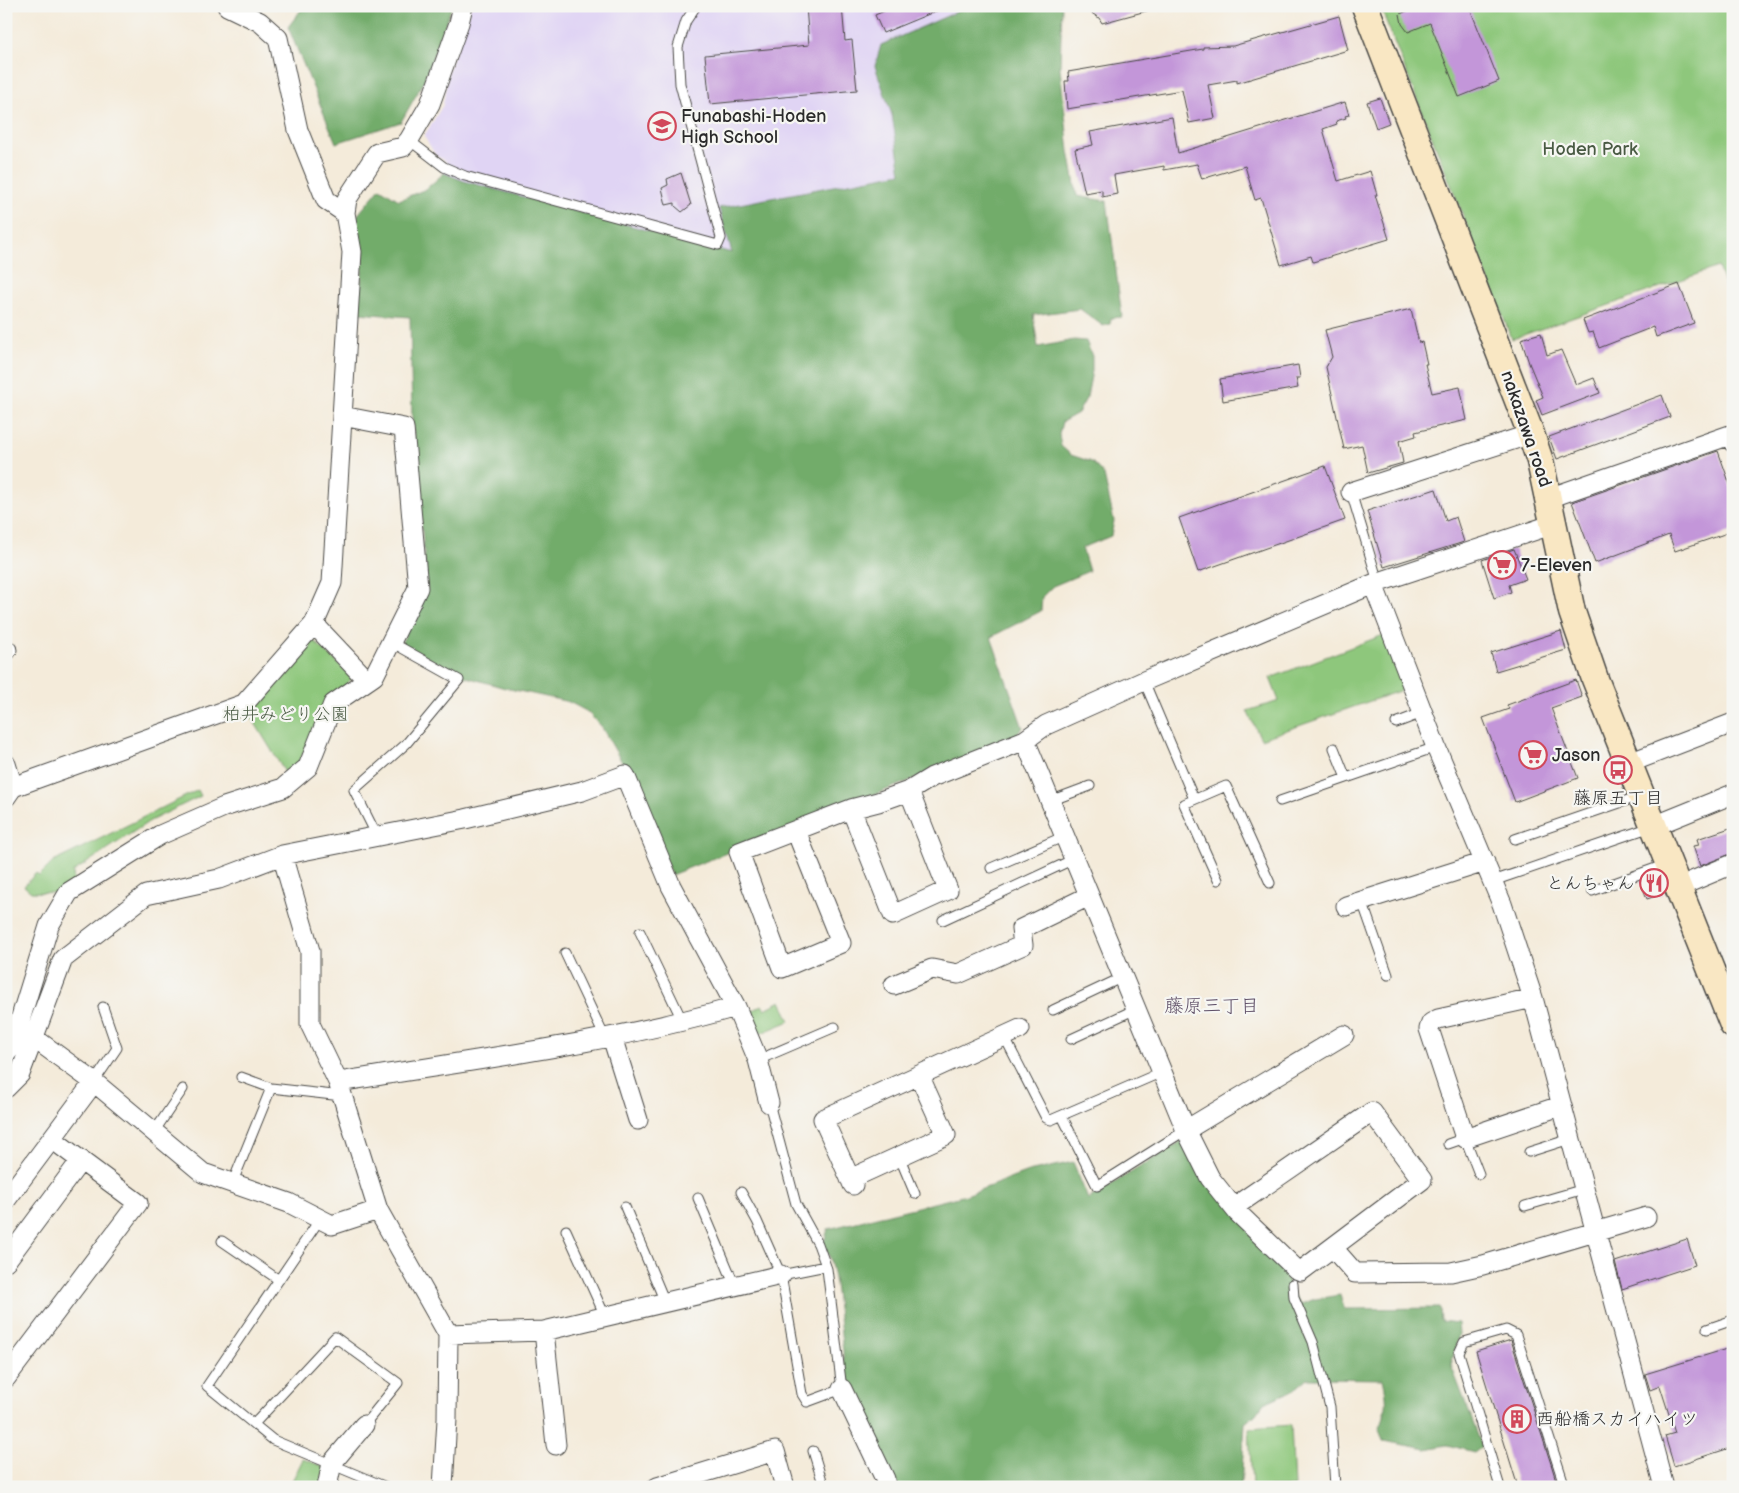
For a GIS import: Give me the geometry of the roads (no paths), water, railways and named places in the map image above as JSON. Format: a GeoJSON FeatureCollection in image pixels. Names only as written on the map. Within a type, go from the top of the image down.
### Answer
{"type":"FeatureCollection","features":[{"type":"Feature","properties":{"kind":"street"},"geometry":{"type":"LineString","coordinates":[[227,6],[260,22],[278,38],[298,130],[326,200],[346,213]]}},
{"type":"Feature","properties":{"kind":"street"},"geometry":{"type":"LineString","coordinates":[[6,764],[10,792],[244,704],[314,624],[332,583],[352,252],[346,213],[347,199],[377,154],[403,147],[409,140],[430,104],[462,6]]}},
{"type":"Feature","properties":{"kind":"street","name":"nakazawa road"},"geometry":{"type":"LineString","coordinates":[[1365,6],[1531,434],[1540,461],[1572,612],[1595,679],[1733,1025]]}},
{"type":"Feature","properties":{"kind":"street"},"geometry":{"type":"LineString","coordinates":[[8,1047],[48,926],[69,892],[160,835],[224,807],[284,788],[308,767],[333,704],[374,676],[418,588],[404,428],[342,416]]}},
{"type":"Feature","properties":{"kind":"street"},"geometry":{"type":"LineString","coordinates":[[1352,492],[1531,434]]}},
{"type":"Feature","properties":{"kind":"street"},"geometry":{"type":"LineString","coordinates":[[1548,498],[1730,435],[1733,442]]}},
{"type":"Feature","properties":{"kind":"street"},"geometry":{"type":"LineString","coordinates":[[796,831],[840,943],[782,968],[738,853],[851,809],[878,802],[909,790],[932,777],[1025,740],[1046,725],[1144,681],[1376,583],[1554,524]]}},
{"type":"Feature","properties":{"kind":"street"},"geometry":{"type":"LineString","coordinates":[[1376,583],[1422,713],[1502,904],[1533,998],[1560,1106],[1584,1188],[1664,1487]]}},
{"type":"Feature","properties":{"kind":"street"},"geometry":{"type":"LineString","coordinates":[[314,624],[368,680]]}},
{"type":"Feature","properties":{"kind":"street"},"geometry":{"type":"LineString","coordinates":[[1629,763],[1733,723]]}},
{"type":"Feature","properties":{"kind":"street"},"geometry":{"type":"LineString","coordinates":[[1025,740],[1186,1130],[1210,1178],[1234,1208],[1295,1276],[1422,1180],[1372,1112],[1234,1208]]}},
{"type":"Feature","properties":{"kind":"street"},"geometry":{"type":"LineString","coordinates":[[6,1088],[20,1074],[62,959],[146,895],[219,879],[282,855],[465,819],[582,791],[625,775],[671,886],[736,1007],[758,1060],[769,1103]]}},
{"type":"Feature","properties":{"kind":"street"},"geometry":{"type":"LineString","coordinates":[[851,809],[894,915],[948,890],[909,790]]}},
{"type":"Feature","properties":{"kind":"street"},"geometry":{"type":"LineString","coordinates":[[1654,826],[1733,794]]}},
{"type":"Feature","properties":{"kind":"street"},"geometry":{"type":"LineString","coordinates":[[282,855],[310,951],[310,1024],[341,1089],[378,1210],[448,1334],[447,1419],[443,1487]]}},
{"type":"Feature","properties":{"kind":"street"},"geometry":{"type":"LineString","coordinates":[[1354,903],[1485,862]]}},
{"type":"Feature","properties":{"kind":"street"},"geometry":{"type":"LineString","coordinates":[[1673,875],[1733,864]]}},
{"type":"Feature","properties":{"kind":"street"},"geometry":{"type":"LineString","coordinates":[[894,985],[932,969],[958,974],[1023,945],[1021,929],[1090,896]]}},
{"type":"Feature","properties":{"kind":"street"},"geometry":{"type":"LineString","coordinates":[[1533,998],[1431,1023],[1429,1029],[1457,1141],[1560,1106]]}},
{"type":"Feature","properties":{"kind":"street"},"geometry":{"type":"LineString","coordinates":[[341,1089],[609,1038],[683,1022],[736,1007]]}},
{"type":"Feature","properties":{"kind":"street"},"geometry":{"type":"LineString","coordinates":[[919,1075],[946,1135],[899,1156],[851,1182],[822,1119],[1012,1032]]}},
{"type":"Feature","properties":{"kind":"street"},"geometry":{"type":"LineString","coordinates":[[1186,1130],[1344,1034]]}},
{"type":"Feature","properties":{"kind":"street"},"geometry":{"type":"LineString","coordinates":[[34,1038],[94,1082],[203,1174],[289,1203],[332,1225],[378,1210]]}},
{"type":"Feature","properties":{"kind":"street"},"geometry":{"type":"LineString","coordinates":[[609,1038],[638,1120]]}},
{"type":"Feature","properties":{"kind":"street"},"geometry":{"type":"LineString","coordinates":[[6,1200],[94,1082]]}},
{"type":"Feature","properties":{"kind":"street"},"geometry":{"type":"LineString","coordinates":[[6,1378],[138,1202],[52,1139]]}},
{"type":"Feature","properties":{"kind":"street"},"geometry":{"type":"LineString","coordinates":[[6,1261],[81,1160]]}},
{"type":"Feature","properties":{"kind":"street"},"geometry":{"type":"LineString","coordinates":[[1334,1248],[1355,1273],[1450,1272],[1483,1265],[1646,1217]]}},
{"type":"Feature","properties":{"kind":"street"},"geometry":{"type":"LineString","coordinates":[[448,1334],[544,1331],[781,1275]]}},
{"type":"Feature","properties":{"kind":"street"},"geometry":{"type":"LineString","coordinates":[[544,1331],[556,1445]]}},
{"type":"Feature","properties":{"kind":"street"},"geometry":{"type":"LineString","coordinates":[[842,1389],[885,1479],[885,1487]]}},
{"type":"Feature","properties":{"kind":"street"},"geometry":{"type":"LineString","coordinates":[[327,1487],[332,1463],[364,1425]]}},
{"type":"Feature","properties":{"kind":"street"},"geometry":{"type":"LineString","coordinates":[[657,1487],[706,1480],[774,1452],[785,1487]]}},
{"type":"Feature","properties":{"kind":"lane"},"geometry":{"type":"LineString","coordinates":[[409,140],[444,168],[466,176],[718,245],[721,238],[680,84],[678,47],[686,21],[696,6]]}},
{"type":"Feature","properties":{"kind":"lane"},"geometry":{"type":"LineString","coordinates":[[1352,492],[1376,583]]}},
{"type":"Feature","properties":{"kind":"lane"},"geometry":{"type":"LineString","coordinates":[[377,836],[354,790],[406,744],[459,680],[391,642]]}},
{"type":"Feature","properties":{"kind":"lane"},"geometry":{"type":"LineString","coordinates":[[1144,681],[1194,799]]}},
{"type":"Feature","properties":{"kind":"lane"},"geometry":{"type":"LineString","coordinates":[[1396,722],[1422,713]]}},
{"type":"Feature","properties":{"kind":"lane"},"geometry":{"type":"LineString","coordinates":[[1280,801],[1436,747]]}},
{"type":"Feature","properties":{"kind":"lane"},"geometry":{"type":"LineString","coordinates":[[1334,748],[1346,778]]}},
{"type":"Feature","properties":{"kind":"lane"},"geometry":{"type":"LineString","coordinates":[[1050,801],[1090,786]]}},
{"type":"Feature","properties":{"kind":"lane"},"geometry":{"type":"LineString","coordinates":[[1218,880],[1184,804],[1226,786],[1270,884]]}},
{"type":"Feature","properties":{"kind":"lane"},"geometry":{"type":"LineString","coordinates":[[1515,838],[1642,795]]}},
{"type":"Feature","properties":{"kind":"lane"},"geometry":{"type":"LineString","coordinates":[[1493,881],[1654,826]]}},
{"type":"Feature","properties":{"kind":"lane"},"geometry":{"type":"LineString","coordinates":[[991,868],[1065,836]]}},
{"type":"Feature","properties":{"kind":"lane"},"geometry":{"type":"LineString","coordinates":[[943,920],[1074,859]]}},
{"type":"Feature","properties":{"kind":"lane"},"geometry":{"type":"LineString","coordinates":[[1592,891],[1673,875]]}},
{"type":"Feature","properties":{"kind":"lane"},"geometry":{"type":"LineString","coordinates":[[1354,903],[1388,975]]}},
{"type":"Feature","properties":{"kind":"lane"},"geometry":{"type":"LineString","coordinates":[[640,932],[683,1022]]}},
{"type":"Feature","properties":{"kind":"lane"},"geometry":{"type":"LineString","coordinates":[[565,953],[609,1038]]}},
{"type":"Feature","properties":{"kind":"lane"},"geometry":{"type":"LineString","coordinates":[[1053,1010],[1123,978]]}},
{"type":"Feature","properties":{"kind":"lane"},"geometry":{"type":"LineString","coordinates":[[94,1082],[117,1048],[103,1006]]}},
{"type":"Feature","properties":{"kind":"lane"},"geometry":{"type":"LineString","coordinates":[[1071,1040],[1136,1009]]}},
{"type":"Feature","properties":{"kind":"lane"},"geometry":{"type":"LineString","coordinates":[[758,1060],[835,1027]]}},
{"type":"Feature","properties":{"kind":"lane"},"geometry":{"type":"LineString","coordinates":[[1012,1032],[1046,1118],[1051,1120],[1162,1072]]}},
{"type":"Feature","properties":{"kind":"lane"},"geometry":{"type":"LineString","coordinates":[[241,1077],[271,1088],[341,1089]]}},
{"type":"Feature","properties":{"kind":"lane"},"geometry":{"type":"LineString","coordinates":[[232,1184],[271,1088]]}},
{"type":"Feature","properties":{"kind":"lane"},"geometry":{"type":"LineString","coordinates":[[154,1132],[183,1089]]}},
{"type":"Feature","properties":{"kind":"lane"},"geometry":{"type":"LineString","coordinates":[[741,1192],[757,1221],[781,1275],[802,1394],[807,1402],[842,1389],[826,1266],[818,1244],[796,1204],[769,1103]]}},
{"type":"Feature","properties":{"kind":"lane"},"geometry":{"type":"LineString","coordinates":[[1062,1116],[1097,1186],[1186,1130]]}},
{"type":"Feature","properties":{"kind":"lane"},"geometry":{"type":"LineString","coordinates":[[1529,1152],[1570,1139]]}},
{"type":"Feature","properties":{"kind":"lane"},"geometry":{"type":"LineString","coordinates":[[1457,1141],[1479,1174]]}},
{"type":"Feature","properties":{"kind":"lane"},"geometry":{"type":"LineString","coordinates":[[899,1156],[915,1194]]}},
{"type":"Feature","properties":{"kind":"lane"},"geometry":{"type":"LineString","coordinates":[[1525,1206],[1584,1188]]}},
{"type":"Feature","properties":{"kind":"lane"},"geometry":{"type":"LineString","coordinates":[[698,1198],[735,1286]]}},
{"type":"Feature","properties":{"kind":"lane"},"geometry":{"type":"LineString","coordinates":[[625,1207],[665,1302]]}},
{"type":"Feature","properties":{"kind":"lane"},"geometry":{"type":"LineString","coordinates":[[320,1219],[208,1386],[273,1440],[386,1487]]}},
{"type":"Feature","properties":{"kind":"lane"},"geometry":{"type":"LineString","coordinates":[[566,1230],[605,1316]]}},
{"type":"Feature","properties":{"kind":"lane"},"geometry":{"type":"LineString","coordinates":[[222,1242],[279,1280]]}},
{"type":"Feature","properties":{"kind":"lane"},"geometry":{"type":"LineString","coordinates":[[781,1275],[826,1266]]}},
{"type":"Feature","properties":{"kind":"lane"},"geometry":{"type":"LineString","coordinates":[[1295,1276],[1294,1298],[1313,1342],[1330,1407],[1336,1487]]}},
{"type":"Feature","properties":{"kind":"lane"},"geometry":{"type":"LineString","coordinates":[[1707,1329],[1733,1320]]}},
{"type":"Feature","properties":{"kind":"lane"},"geometry":{"type":"LineString","coordinates":[[1500,1487],[1459,1353],[1464,1342],[1506,1330],[1516,1335],[1565,1487]]}},
{"type":"Feature","properties":{"kind":"lane"},"geometry":{"type":"LineString","coordinates":[[254,1424],[335,1337],[398,1383],[364,1425]]}},
{"type":"Feature","properties":{"kind":"lane"},"geometry":{"type":"LineString","coordinates":[[813,1452],[824,1487]]}},
{"type":"Feature","properties":{"kind":"place","name":"Funabashi-Hoden High School"},"geometry":{"type":"Point","coordinates":[662,126]}},
{"type":"Feature","properties":{"kind":"place","name":"7-Eleven"},"geometry":{"type":"Point","coordinates":[1502,565]}},
{"type":"Feature","properties":{"kind":"place","name":"Jason"},"geometry":{"type":"Point","coordinates":[1533,755]}},
{"type":"Feature","properties":{"kind":"place","name":"藤原五丁目"},"geometry":{"type":"Point","coordinates":[1618,770]}},
{"type":"Feature","properties":{"kind":"place","name":"とんちゃん"},"geometry":{"type":"Point","coordinates":[1654,883]}},
{"type":"Feature","properties":{"kind":"place","name":"西船橋スカイハイツ"},"geometry":{"type":"Point","coordinates":[1517,1419]}},
{"type":"Feature","properties":{"kind":"district","name":"藤原三丁目"},"geometry":{"type":"Point","coordinates":[1212,1006]}},
{"type":"Feature","properties":{"kind":"park label","name":"Hoden Park"},"geometry":{"type":"Point","coordinates":[1590,149]}},
{"type":"Feature","properties":{"kind":"park label","name":"柏井みどり公園"},"geometry":{"type":"Point","coordinates":[286,714]}}]}
